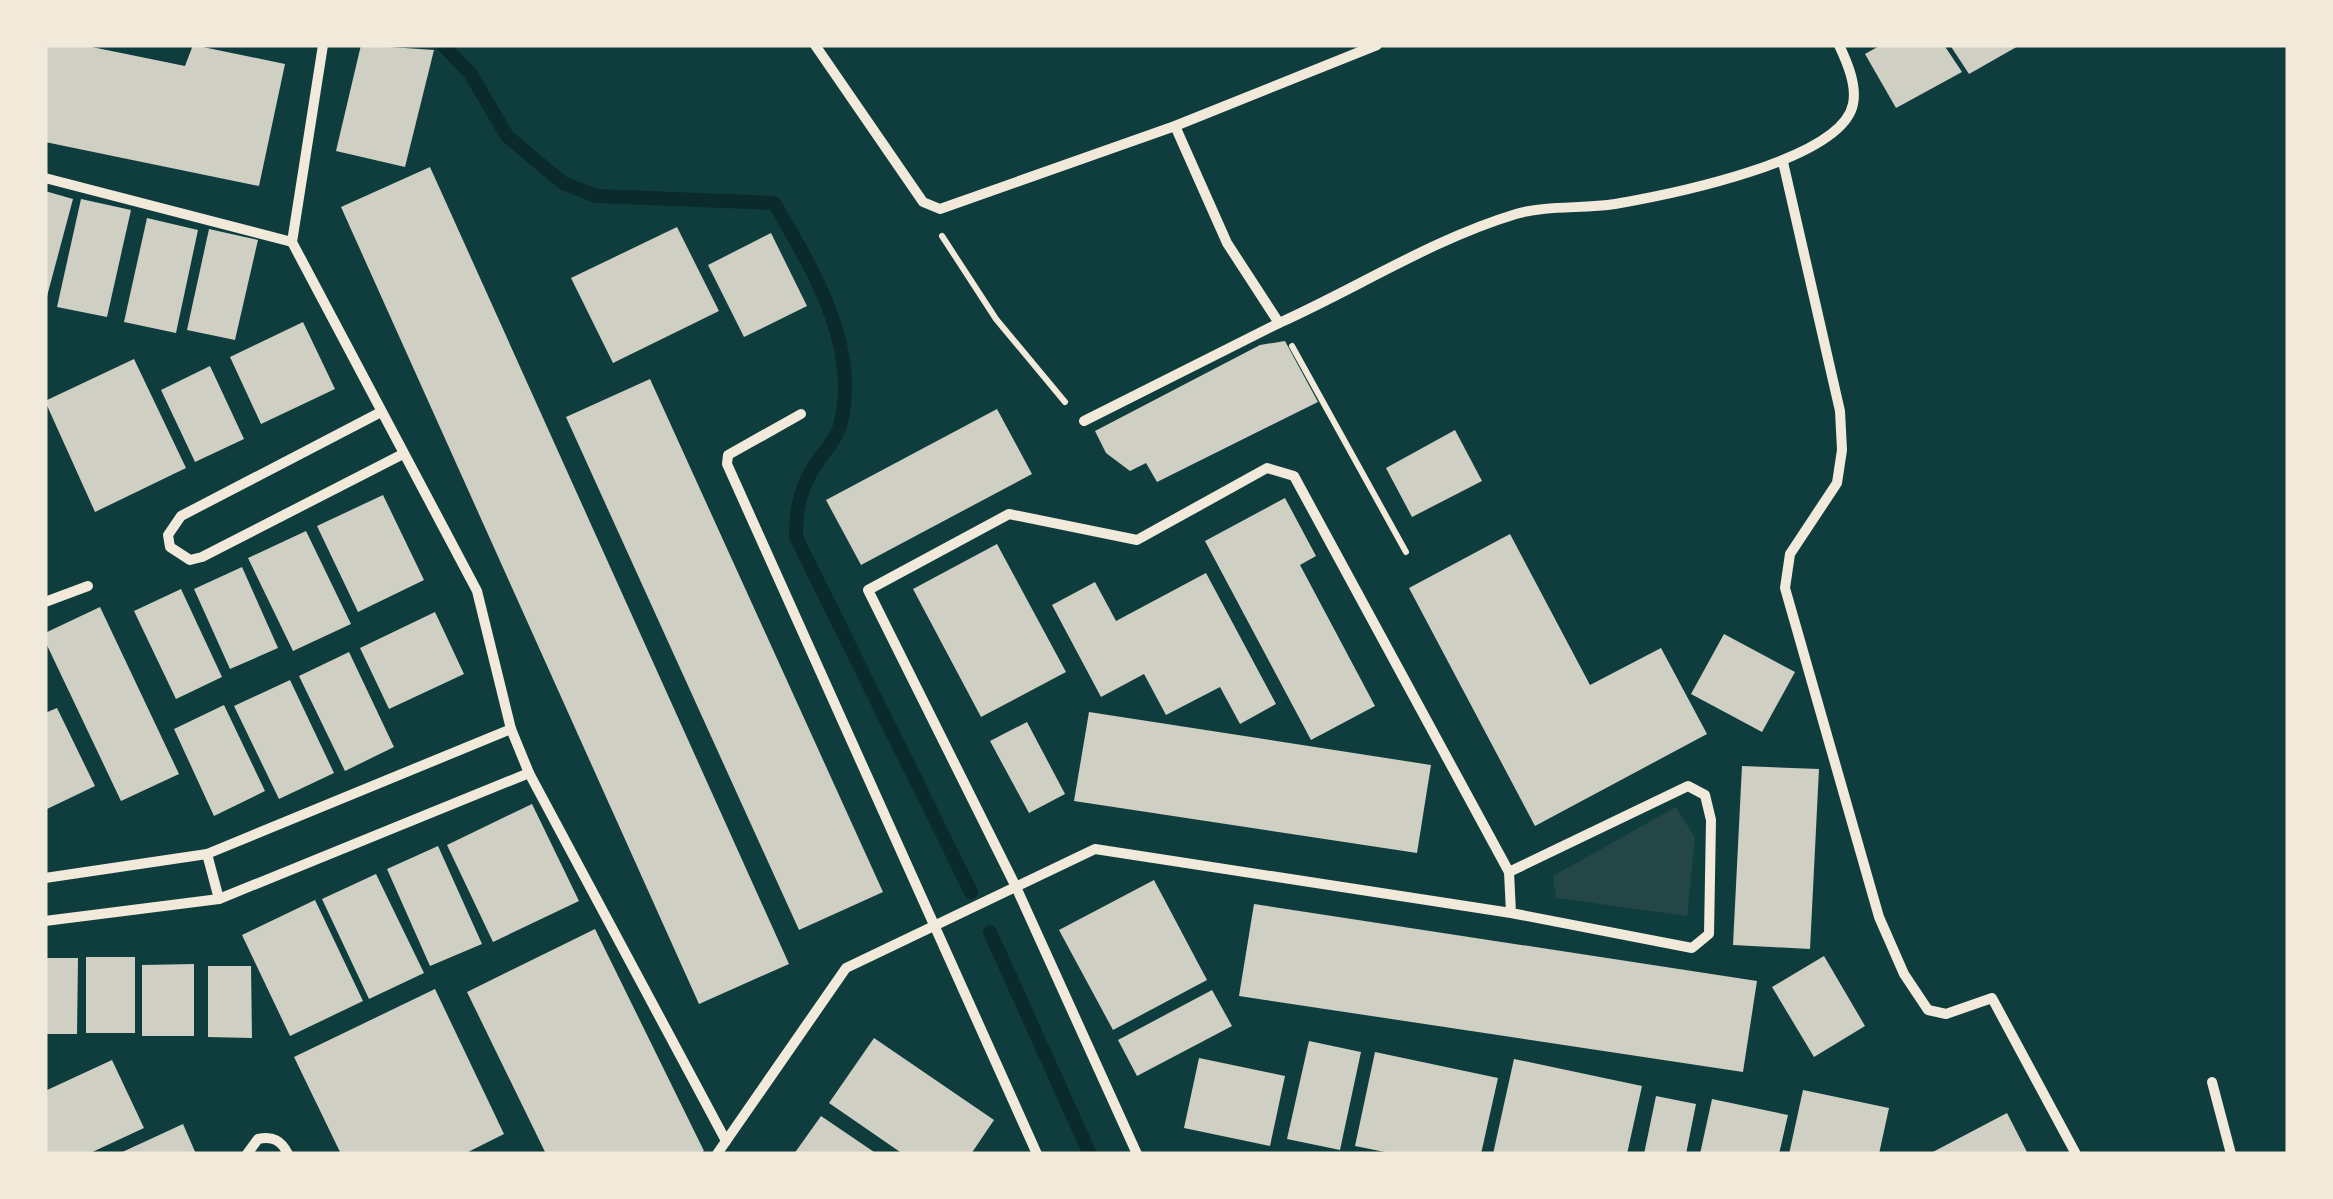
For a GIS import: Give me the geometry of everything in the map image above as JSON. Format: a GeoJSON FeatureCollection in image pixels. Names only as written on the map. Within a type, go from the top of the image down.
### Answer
{"type":"FeatureCollection","features":[{"type":"Feature","properties":{"kind":"street"},"geometry":{"type":"LineString","coordinates":[[322,45],[292,242],[478,592],[511,730],[529,773],[726,1141]]}},
{"type":"Feature","properties":{"kind":"street"},"geometry":{"type":"LineString","coordinates":[[815,45],[923,202],[940,209],[967,203],[1174,126],[1377,45]]}},
{"type":"Feature","properties":{"kind":"street"},"geometry":{"type":"LineString","coordinates":[[1084,421],[1279,323],[1518,214],[1616,204],[1783,162],[1841,130],[1853,104],[1850,71],[1840,45]]}},
{"type":"Feature","properties":{"kind":"street"},"geometry":{"type":"LineString","coordinates":[[1174,126],[1227,242],[1279,323]]}},
{"type":"Feature","properties":{"kind":"street"},"geometry":{"type":"LineString","coordinates":[[1783,162],[1840,411],[1842,450],[1837,483],[1790,554],[1785,588],[1865,873],[1904,974],[1928,1010],[1946,1014],[1992,998],[2076,1154]]}},
{"type":"Feature","properties":{"kind":"street"},"geometry":{"type":"LineString","coordinates":[[45,178],[292,242]]}},
{"type":"Feature","properties":{"kind":"street"},"geometry":{"type":"LineString","coordinates":[[382,412],[181,516],[168,535],[170,548],[179,556],[202,557],[403,454]]}},
{"type":"Feature","properties":{"kind":"street"},"geometry":{"type":"LineString","coordinates":[[801,414],[728,455],[727,464],[1036,1154]]}},
{"type":"Feature","properties":{"kind":"street"},"geometry":{"type":"LineString","coordinates":[[1137,1154],[1016,887],[868,590],[1009,514],[1137,540],[1267,468],[1294,476],[1508,872],[1511,913]]}},
{"type":"Feature","properties":{"kind":"street"},"geometry":{"type":"LineString","coordinates":[[45,602],[88,586]]}},
{"type":"Feature","properties":{"kind":"street"},"geometry":{"type":"LineString","coordinates":[[45,878],[207,854],[511,730]]}},
{"type":"Feature","properties":{"kind":"street"},"geometry":{"type":"LineString","coordinates":[[45,921],[219,899],[529,773]]}},
{"type":"Feature","properties":{"kind":"street"},"geometry":{"type":"LineString","coordinates":[[717,1154],[846,968],[1095,849],[1511,913],[1692,948],[1709,934],[1711,820],[1705,795],[1688,786],[1508,872]]}},
{"type":"Feature","properties":{"kind":"street"},"geometry":{"type":"LineString","coordinates":[[207,854],[219,899]]}},
{"type":"Feature","properties":{"kind":"street"},"geometry":{"type":"LineString","coordinates":[[2212,1082],[2231,1154]]}},
{"type":"Feature","properties":{"kind":"street"},"geometry":{"type":"LineString","coordinates":[[247,1154],[258,1139],[268,1137],[278,1140],[288,1154]]}},
{"type":"Feature","properties":{"kind":"path"},"geometry":{"type":"LineString","coordinates":[[933,206],[939,232],[996,319],[1084,421]]}},
{"type":"Feature","properties":{"kind":"path"},"geometry":{"type":"LineString","coordinates":[[1279,323],[1406,552]]}},
{"type":"Feature","properties":{"kind":"shaded area"},"geometry":{"type":"Polygon","coordinates":[[[1676,807],[1695,838],[1687,916],[1556,898],[1553,876],[1676,807]]]}},
{"type":"Feature","properties":{"kind":"building"},"geometry":{"type":"Polygon","coordinates":[[[45,45],[82,45],[185,66],[193,45],[285,64],[259,186],[45,142],[45,45]]]}},
{"type":"Feature","properties":{"kind":"building"},"geometry":{"type":"Polygon","coordinates":[[[361,45],[434,50],[405,167],[336,151],[361,45]]]}},
{"type":"Feature","properties":{"kind":"building"},"geometry":{"type":"Polygon","coordinates":[[[1881,45],[1944,45],[1962,72],[1896,108],[1865,54],[1881,45]]]}},
{"type":"Feature","properties":{"kind":"building"},"geometry":{"type":"Polygon","coordinates":[[[1950,45],[2020,45],[1969,74],[1950,45]]]}},
{"type":"Feature","properties":{"kind":"building"},"geometry":{"type":"Polygon","coordinates":[[[430,167],[789,964],[699,1004],[341,207],[430,167]]]}},
{"type":"Feature","properties":{"kind":"building"},"geometry":{"type":"Polygon","coordinates":[[[45,191],[73,199],[46,300],[45,300],[45,191]]]}},
{"type":"Feature","properties":{"kind":"building"},"geometry":{"type":"Polygon","coordinates":[[[81,199],[131,210],[107,317],[57,307],[81,199]]]}},
{"type":"Feature","properties":{"kind":"building"},"geometry":{"type":"Polygon","coordinates":[[[147,218],[198,230],[176,333],[124,322],[147,218]]]}},
{"type":"Feature","properties":{"kind":"building"},"geometry":{"type":"Polygon","coordinates":[[[677,227],[719,311],[613,363],[571,278],[677,227]]]}},
{"type":"Feature","properties":{"kind":"building"},"geometry":{"type":"Polygon","coordinates":[[[209,229],[258,240],[235,340],[187,330],[209,229]]]}},
{"type":"Feature","properties":{"kind":"building"},"geometry":{"type":"Polygon","coordinates":[[[771,233],[807,306],[744,337],[708,265],[771,233]]]}},
{"type":"Feature","properties":{"kind":"building"},"geometry":{"type":"Polygon","coordinates":[[[303,322],[335,389],[261,424],[230,357],[303,322]]]}},
{"type":"Feature","properties":{"kind":"building"},"geometry":{"type":"Polygon","coordinates":[[[1285,341],[1318,402],[1157,482],[1146,463],[1130,471],[1106,453],[1095,431],[1260,345],[1285,341]]]}},
{"type":"Feature","properties":{"kind":"building"},"geometry":{"type":"Polygon","coordinates":[[[134,359],[186,468],[95,512],[45,401],[134,359]]]}},
{"type":"Feature","properties":{"kind":"building"},"geometry":{"type":"Polygon","coordinates":[[[210,366],[244,439],[195,462],[161,390],[210,366]]]}},
{"type":"Feature","properties":{"kind":"building"},"geometry":{"type":"Polygon","coordinates":[[[650,379],[883,892],[799,930],[566,417],[650,379]]]}},
{"type":"Feature","properties":{"kind":"building"},"geometry":{"type":"Polygon","coordinates":[[[997,409],[1032,474],[861,565],[826,500],[997,409]]]}},
{"type":"Feature","properties":{"kind":"building"},"geometry":{"type":"Polygon","coordinates":[[[1455,430],[1482,481],[1412,517],[1386,468],[1455,430]]]}},
{"type":"Feature","properties":{"kind":"building"},"geometry":{"type":"Polygon","coordinates":[[[383,495],[424,580],[358,612],[317,526],[383,495]]]}},
{"type":"Feature","properties":{"kind":"building"},"geometry":{"type":"Polygon","coordinates":[[[1285,498],[1316,556],[1300,565],[1375,706],[1311,740],[1205,541],[1285,498]]]}},
{"type":"Feature","properties":{"kind":"building"},"geometry":{"type":"Polygon","coordinates":[[[306,531],[351,624],[293,651],[248,558],[306,531]]]}},
{"type":"Feature","properties":{"kind":"building"},"geometry":{"type":"Polygon","coordinates":[[[1510,534],[1590,685],[1661,648],[1707,734],[1535,826],[1409,588],[1510,534]]]}},
{"type":"Feature","properties":{"kind":"building"},"geometry":{"type":"Polygon","coordinates":[[[997,544],[1066,672],[981,717],[913,589],[997,544]]]}},
{"type":"Feature","properties":{"kind":"building"},"geometry":{"type":"Polygon","coordinates":[[[242,567],[278,648],[230,669],[194,589],[242,567]]]}},
{"type":"Feature","properties":{"kind":"building"},"geometry":{"type":"Polygon","coordinates":[[[1206,573],[1276,704],[1240,724],[1220,687],[1166,715],[1144,674],[1101,697],[1052,605],[1095,582],[1116,621],[1206,573]]]}},
{"type":"Feature","properties":{"kind":"building"},"geometry":{"type":"Polygon","coordinates":[[[181,589],[222,677],[176,699],[134,611],[181,589]]]}},
{"type":"Feature","properties":{"kind":"building"},"geometry":{"type":"Polygon","coordinates":[[[100,607],[179,774],[121,801],[45,641],[45,633],[100,607]]]}},
{"type":"Feature","properties":{"kind":"building"},"geometry":{"type":"Polygon","coordinates":[[[435,612],[464,674],[389,709],[360,648],[435,612]]]}},
{"type":"Feature","properties":{"kind":"building"},"geometry":{"type":"Polygon","coordinates":[[[1724,634],[1795,672],[1762,732],[1691,694],[1724,634]]]}},
{"type":"Feature","properties":{"kind":"building"},"geometry":{"type":"Polygon","coordinates":[[[349,652],[394,747],[345,771],[299,676],[349,652]]]}},
{"type":"Feature","properties":{"kind":"building"},"geometry":{"type":"Polygon","coordinates":[[[290,680],[334,773],[279,799],[234,706],[290,680]]]}},
{"type":"Feature","properties":{"kind":"building"},"geometry":{"type":"Polygon","coordinates":[[[224,705],[265,791],[214,816],[174,729],[224,705]]]}},
{"type":"Feature","properties":{"kind":"building"},"geometry":{"type":"Polygon","coordinates":[[[57,708],[95,786],[47,809],[45,713],[57,708]]]}},
{"type":"Feature","properties":{"kind":"building"},"geometry":{"type":"Polygon","coordinates":[[[1089,712],[1431,765],[1417,853],[1074,801],[1089,712]]]}},
{"type":"Feature","properties":{"kind":"building"},"geometry":{"type":"Polygon","coordinates":[[[1027,722],[1065,794],[1029,813],[990,741],[1027,722]]]}},
{"type":"Feature","properties":{"kind":"building"},"geometry":{"type":"Polygon","coordinates":[[[1742,766],[1819,769],[1810,949],[1733,945],[1742,766]]]}},
{"type":"Feature","properties":{"kind":"building"},"geometry":{"type":"Polygon","coordinates":[[[532,804],[579,901],[493,942],[447,845],[532,804]]]}},
{"type":"Feature","properties":{"kind":"building"},"geometry":{"type":"Polygon","coordinates":[[[438,846],[482,944],[430,966],[387,869],[438,846]]]}},
{"type":"Feature","properties":{"kind":"building"},"geometry":{"type":"Polygon","coordinates":[[[376,874],[424,973],[369,999],[322,899],[376,874]]]}},
{"type":"Feature","properties":{"kind":"building"},"geometry":{"type":"Polygon","coordinates":[[[1154,880],[1207,980],[1113,1030],[1059,930],[1154,880]]]}},
{"type":"Feature","properties":{"kind":"building"},"geometry":{"type":"Polygon","coordinates":[[[315,900],[363,1001],[290,1036],[242,935],[315,900]]]}},
{"type":"Feature","properties":{"kind":"building"},"geometry":{"type":"Polygon","coordinates":[[[1254,904],[1757,981],[1743,1072],[1239,996],[1254,904]]]}},
{"type":"Feature","properties":{"kind":"building"},"geometry":{"type":"Polygon","coordinates":[[[595,929],[704,1151],[698,1154],[546,1154],[467,992],[595,929]]]}},
{"type":"Feature","properties":{"kind":"building"},"geometry":{"type":"Polygon","coordinates":[[[1824,956],[1865,1026],[1814,1057],[1772,987],[1824,956]]]}},
{"type":"Feature","properties":{"kind":"building"},"geometry":{"type":"Polygon","coordinates":[[[86,957],[135,957],[135,1033],[86,1033],[86,957]]]}},
{"type":"Feature","properties":{"kind":"building"},"geometry":{"type":"Polygon","coordinates":[[[45,958],[78,958],[77,1034],[45,1034],[45,958]]]}},
{"type":"Feature","properties":{"kind":"building"},"geometry":{"type":"Polygon","coordinates":[[[194,964],[194,1036],[142,1036],[142,965],[194,964]]]}},
{"type":"Feature","properties":{"kind":"building"},"geometry":{"type":"Polygon","coordinates":[[[208,966],[251,966],[252,1038],[208,1037],[208,966]]]}},
{"type":"Feature","properties":{"kind":"building"},"geometry":{"type":"Polygon","coordinates":[[[435,989],[504,1134],[464,1154],[341,1154],[294,1057],[435,989]]]}},
{"type":"Feature","properties":{"kind":"building"},"geometry":{"type":"Polygon","coordinates":[[[1212,990],[1232,1026],[1137,1076],[1118,1040],[1212,990]]]}},
{"type":"Feature","properties":{"kind":"building"},"geometry":{"type":"Polygon","coordinates":[[[874,1038],[994,1120],[971,1154],[903,1154],[829,1103],[874,1038]]]}},
{"type":"Feature","properties":{"kind":"building"},"geometry":{"type":"Polygon","coordinates":[[[1309,1041],[1361,1052],[1340,1150],[1287,1139],[1309,1041]]]}},
{"type":"Feature","properties":{"kind":"building"},"geometry":{"type":"Polygon","coordinates":[[[1375,1052],[1498,1078],[1481,1154],[1395,1154],[1355,1146],[1375,1052]]]}},
{"type":"Feature","properties":{"kind":"building"},"geometry":{"type":"Polygon","coordinates":[[[1199,1058],[1285,1076],[1270,1146],[1184,1128],[1199,1058]]]}},
{"type":"Feature","properties":{"kind":"building"},"geometry":{"type":"Polygon","coordinates":[[[1514,1059],[1642,1086],[1627,1154],[1493,1154],[1514,1059]]]}},
{"type":"Feature","properties":{"kind":"building"},"geometry":{"type":"Polygon","coordinates":[[[112,1060],[144,1128],[88,1154],[45,1154],[45,1091],[112,1060]]]}},
{"type":"Feature","properties":{"kind":"building"},"geometry":{"type":"Polygon","coordinates":[[[1803,1090],[1889,1108],[1879,1154],[1789,1154],[1803,1090]]]}},
{"type":"Feature","properties":{"kind":"building"},"geometry":{"type":"Polygon","coordinates":[[[1656,1096],[1696,1104],[1686,1154],[1644,1154],[1656,1096]]]}},
{"type":"Feature","properties":{"kind":"building"},"geometry":{"type":"Polygon","coordinates":[[[1712,1099],[1788,1115],[1779,1154],[1700,1154],[1712,1099]]]}},
{"type":"Feature","properties":{"kind":"building"},"geometry":{"type":"Polygon","coordinates":[[[2007,1113],[2028,1154],[1929,1154],[2007,1113]]]}},
{"type":"Feature","properties":{"kind":"building"},"geometry":{"type":"Polygon","coordinates":[[[821,1116],[877,1154],[794,1154],[821,1116]]]}},
{"type":"Feature","properties":{"kind":"building"},"geometry":{"type":"Polygon","coordinates":[[[183,1124],[196,1154],[118,1154],[183,1124]]]}},
{"type":"Feature","properties":{"kind":"waterway"},"geometry":{"type":"LineString","coordinates":[[443,45],[470,73],[507,136],[563,183],[596,196],[774,203],[829,309],[844,367],[840,426],[804,486],[796,537],[971,892]]}},
{"type":"Feature","properties":{"kind":"waterway"},"geometry":{"type":"LineString","coordinates":[[990,932],[1090,1154]]}}]}
